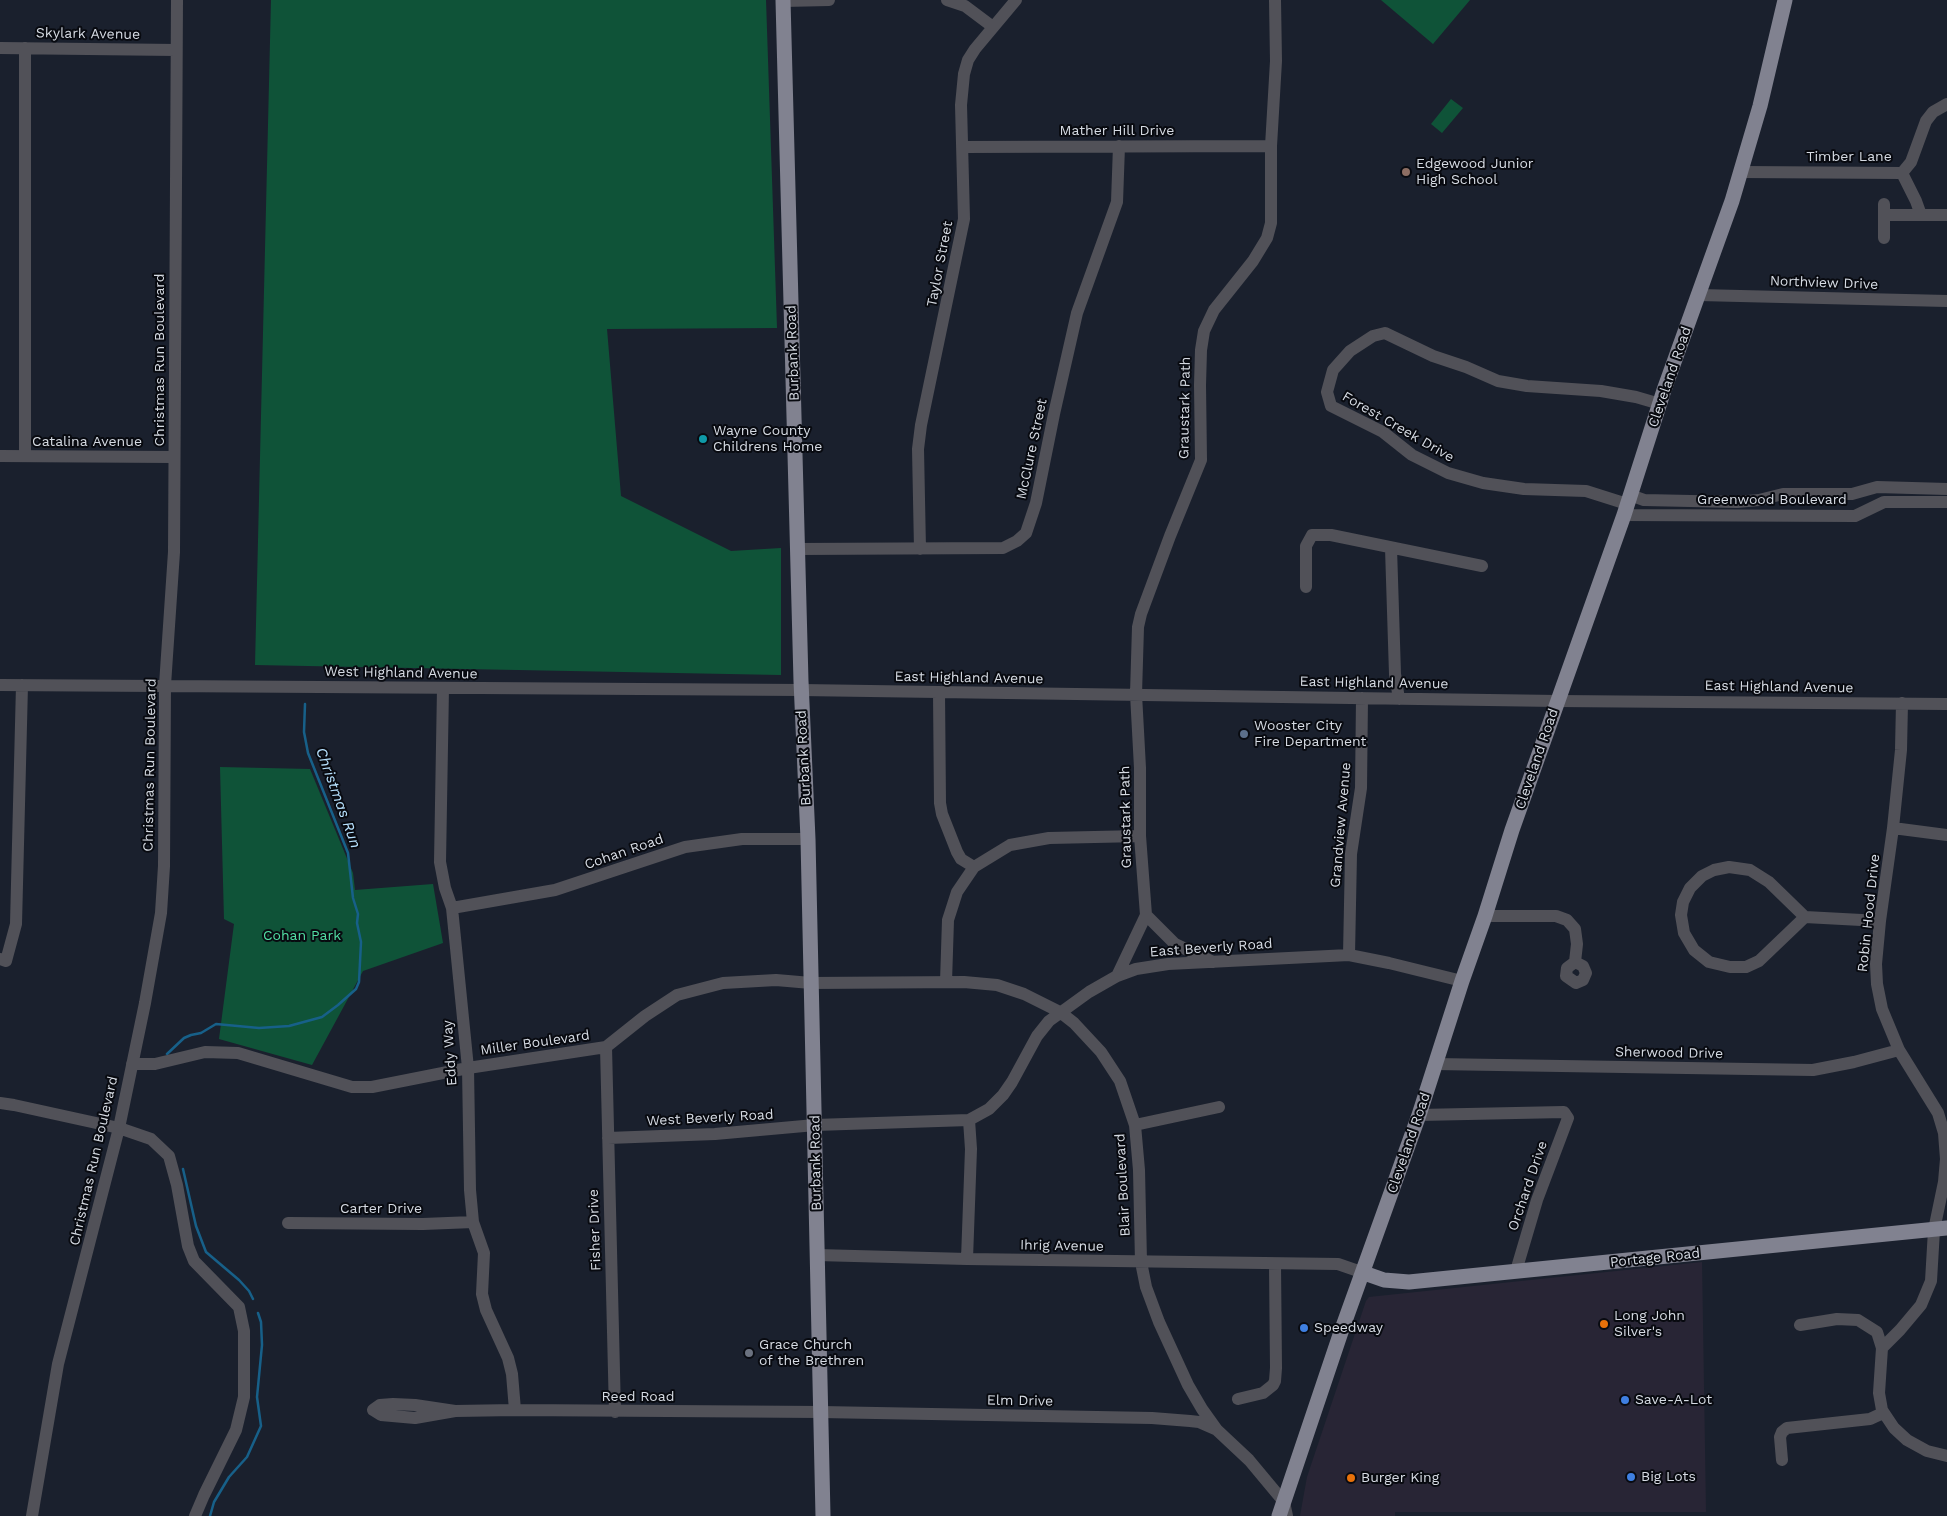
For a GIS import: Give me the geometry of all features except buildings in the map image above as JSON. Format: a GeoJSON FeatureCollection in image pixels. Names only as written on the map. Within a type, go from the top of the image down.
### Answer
{"type":"FeatureCollection","features":[{"type":"Feature","properties":{"kind":"main road","name":"Cleveland Road"},"geometry":{"type":"LineString","coordinates":[[1284,1512],[1341,1332],[1364,1273],[1419,1116],[1512,830],[1627,505],[1741,172],[1772,61],[1785,0]]}},
{"type":"Feature","properties":{"kind":"main road","name":"Burbank Road"},"geometry":{"type":"LineString","coordinates":[[783,1],[801,690],[808,839],[823,1516]]}},
{"type":"Feature","properties":{"kind":"main road","name":"Portage Road"},"geometry":{"type":"LineString","coordinates":[[1364,1273],[1384,1280],[1409,1282],[1941,1229]]}},
{"type":"Feature","properties":{"kind":"street","name":"Christmas Run Boulevard"},"geometry":{"type":"LineString","coordinates":[[32,1516],[58,1364],[119,1128],[161,913],[164,866],[165,685],[174,552],[176,0]]}},
{"type":"Feature","properties":{"kind":"street"},"geometry":{"type":"LineString","coordinates":[[783,1],[829,0]]}},
{"type":"Feature","properties":{"kind":"street"},"geometry":{"type":"LineString","coordinates":[[947,0],[965,6],[993,27]]}},
{"type":"Feature","properties":{"kind":"street","name":"Taylor Street"},"geometry":{"type":"LineString","coordinates":[[920,548],[918,449],[921,426],[964,219],[961,105],[964,74],[968,60],[975,48],[1016,0]]}},
{"type":"Feature","properties":{"kind":"street","name":"Graustark Path"},"geometry":{"type":"LineString","coordinates":[[1117,976],[1146,915],[1140,836],[1140,768],[1136,694],[1138,627],[1141,614],[1202,460],[1200,377],[1204,331],[1214,310],[1253,261],[1267,238],[1271,223],[1271,146],[1276,61],[1275,0]]}},
{"type":"Feature","properties":{"kind":"street","name":"Skylark Avenue"},"geometry":{"type":"LineString","coordinates":[[0,48],[176,50]]}},
{"type":"Feature","properties":{"kind":"street"},"geometry":{"type":"LineString","coordinates":[[24,48],[24,456]]}},
{"type":"Feature","properties":{"kind":"street","name":"Timber Lane"},"geometry":{"type":"LineString","coordinates":[[1741,172],[1902,173],[1911,162],[1926,121],[1933,112],[1947,104]]}},
{"type":"Feature","properties":{"kind":"street","name":"McClure Street"},"geometry":{"type":"LineString","coordinates":[[798,548],[1003,548],[1017,542],[1026,533],[1036,503],[1077,313],[1117,202],[1119,146]]}},
{"type":"Feature","properties":{"kind":"street","name":"Mather Hill Drive"},"geometry":{"type":"LineString","coordinates":[[963,147],[1271,146]]}},
{"type":"Feature","properties":{"kind":"street"},"geometry":{"type":"LineString","coordinates":[[1902,173],[1921,215]]}},
{"type":"Feature","properties":{"kind":"street"},"geometry":{"type":"LineString","coordinates":[[1884,238],[1884,210],[1921,215],[1947,215]]}},
{"type":"Feature","properties":{"kind":"street","name":"Northview Drive"},"geometry":{"type":"LineString","coordinates":[[1699,295],[1947,301]]}},
{"type":"Feature","properties":{"kind":"street","name":"Forest Creek Drive"},"geometry":{"type":"LineString","coordinates":[[1627,505],[1586,492],[1524,489],[1483,483],[1448,473],[1412,455],[1383,432],[1330,406],[1327,392],[1333,370],[1350,351],[1373,336],[1385,333],[1433,356],[1466,367],[1498,382],[1527,386],[1600,390],[1660,404]]}},
{"type":"Feature","properties":{"kind":"street","name":"Catalina Avenue"},"geometry":{"type":"LineString","coordinates":[[0,456],[174,457]]}},
{"type":"Feature","properties":{"kind":"street","name":"Greenwood Boulevard"},"geometry":{"type":"LineString","coordinates":[[1627,505],[1644,500],[1759,500],[1783,494],[1852,494],[1877,487],[1947,488]]}},
{"type":"Feature","properties":{"kind":"street"},"geometry":{"type":"LineString","coordinates":[[1862,492],[1868,510]]}},
{"type":"Feature","properties":{"kind":"street"},"geometry":{"type":"LineString","coordinates":[[1708,501],[1708,515]]}},
{"type":"Feature","properties":{"kind":"street","name":"Greenwood Boulevard"},"geometry":{"type":"LineString","coordinates":[[1627,505],[1708,515],[1855,516],[1884,502],[1947,502]]}},
{"type":"Feature","properties":{"kind":"street"},"geometry":{"type":"LineString","coordinates":[[1306,587],[1306,546],[1312,535],[1331,535],[1482,566]]}},
{"type":"Feature","properties":{"kind":"street"},"geometry":{"type":"LineString","coordinates":[[1391,548],[1395,674],[1399,699]]}},
{"type":"Feature","properties":{"kind":"street","name":"West Highland Avenue"},"geometry":{"type":"LineString","coordinates":[[0,685],[801,690]]}},
{"type":"Feature","properties":{"kind":"street"},"geometry":{"type":"LineString","coordinates":[[0,959],[6,961],[16,924],[22,685]]}},
{"type":"Feature","properties":{"kind":"street","name":"Eddy Way"},"geometry":{"type":"LineString","coordinates":[[443,688],[440,862],[445,888],[452,908],[468,1068],[470,1190],[473,1222],[484,1253],[482,1294],[486,1310],[508,1358],[512,1374],[515,1410]]}},
{"type":"Feature","properties":{"kind":"street","name":"East Highland Avenue"},"geometry":{"type":"LineString","coordinates":[[801,690],[1557,701],[1947,704]]}},
{"type":"Feature","properties":{"kind":"street"},"geometry":{"type":"LineString","coordinates":[[938,693],[942,814],[961,859],[974,867]]}},
{"type":"Feature","properties":{"kind":"street","name":"Grandview Avenue"},"geometry":{"type":"LineString","coordinates":[[1349,955],[1351,854],[1361,788],[1362,698]]}},
{"type":"Feature","properties":{"kind":"street","name":"Robin Hood Drive"},"geometry":{"type":"LineString","coordinates":[[1882,1348],[1916,1312],[1931,1281],[1941,1229],[1946,1159],[1942,1112],[1899,1050],[1882,1009],[1877,984],[1876,964],[1880,921],[1893,828],[1901,750],[1902,704]]}},
{"type":"Feature","properties":{"kind":"street"},"geometry":{"type":"LineString","coordinates":[[1893,828],[1947,835]]}},
{"type":"Feature","properties":{"kind":"street"},"geometry":{"type":"LineString","coordinates":[[946,982],[948,920],[957,892],[974,867],[1010,844],[1049,838],[1140,836]]}},
{"type":"Feature","properties":{"kind":"street","name":"Cohan Road"},"geometry":{"type":"LineString","coordinates":[[452,908],[555,890],[685,846],[742,839],[808,839]]}},
{"type":"Feature","properties":{"kind":"street"},"geometry":{"type":"LineString","coordinates":[[1806,918],[1759,961],[1746,968],[1730,968],[1709,962],[1694,950],[1684,933],[1681,915],[1683,902],[1690,888],[1702,876],[1714,870],[1738,867],[1750,870],[1769,882],[1806,918],[1880,921]]}},
{"type":"Feature","properties":{"kind":"street"},"geometry":{"type":"LineString","coordinates":[[1146,915],[1175,944],[1213,962]]}},
{"type":"Feature","properties":{"kind":"street"},"geometry":{"type":"LineString","coordinates":[[1485,916],[1556,916],[1567,920],[1575,929],[1574,962]]}},
{"type":"Feature","properties":{"kind":"street","name":"East Beverly Road"},"geometry":{"type":"LineString","coordinates":[[815,1126],[969,1120],[989,1109],[1003,1095],[1037,1036],[1049,1021],[1117,976],[1136,969],[1168,964],[1349,955],[1462,981]]}},
{"type":"Feature","properties":{"kind":"street","name":"Miller Boulevard"},"geometry":{"type":"LineString","coordinates":[[132,1064],[155,1064],[205,1052],[238,1053],[352,1087],[372,1086],[468,1068],[606,1048],[645,1016],[677,995],[697,988],[723,983],[776,980],[811,983]]}},
{"type":"Feature","properties":{"kind":"street","name":"Blair Boulevard"},"geometry":{"type":"LineString","coordinates":[[811,983],[946,982],[997,985],[1036,999],[1060,1012],[1090,1039],[1111,1065],[1123,1087],[1135,1125],[1139,1170],[1141,1262],[1146,1287],[1158,1322],[1188,1385],[1216,1430],[1249,1460],[1284,1512]]}},
{"type":"Feature","properties":{"kind":"street","name":"Fisher Drive"},"geometry":{"type":"LineString","coordinates":[[606,1048],[615,1412]]}},
{"type":"Feature","properties":{"kind":"street","name":"Sherwood Drive"},"geometry":{"type":"LineString","coordinates":[[1435,1064],[1812,1070],[1854,1062],[1899,1050]]}},
{"type":"Feature","properties":{"kind":"street"},"geometry":{"type":"LineString","coordinates":[[0,1103],[119,1128],[151,1138],[169,1156],[177,1185],[188,1246],[194,1261],[239,1307],[244,1331],[244,1397],[236,1430],[195,1516]]}},
{"type":"Feature","properties":{"kind":"street"},"geometry":{"type":"LineString","coordinates":[[1135,1125],[1219,1106]]}},
{"type":"Feature","properties":{"kind":"street","name":"Orchard Drive"},"geometry":{"type":"LineString","coordinates":[[1419,1116],[1564,1112],[1568,1118],[1538,1200],[1516,1271]]}},
{"type":"Feature","properties":{"kind":"street"},"geometry":{"type":"LineString","coordinates":[[968,1259],[971,1149],[969,1120]]}},
{"type":"Feature","properties":{"kind":"street","name":"West Beverly Road"},"geometry":{"type":"LineString","coordinates":[[608,1138],[715,1134],[815,1126]]}},
{"type":"Feature","properties":{"kind":"street","name":"Carter Drive"},"geometry":{"type":"LineString","coordinates":[[288,1223],[423,1224],[473,1222]]}},
{"type":"Feature","properties":{"kind":"street","name":"Ihrig Avenue"},"geometry":{"type":"LineString","coordinates":[[817,1255],[1338,1264],[1364,1273]]}},
{"type":"Feature","properties":{"kind":"street"},"geometry":{"type":"LineString","coordinates":[[1238,1399],[1263,1393],[1275,1381],[1275,1264]]}},
{"type":"Feature","properties":{"kind":"street"},"geometry":{"type":"LineString","coordinates":[[1800,1326],[1837,1319],[1858,1320],[1877,1332],[1882,1348],[1879,1393],[1883,1413],[1894,1428],[1907,1440],[1927,1451],[1947,1456]]}},
{"type":"Feature","properties":{"kind":"street","name":"Reed Road"},"geometry":{"type":"LineString","coordinates":[[455,1411],[393,1404],[380,1405],[373,1410],[381,1415],[415,1418],[455,1411],[515,1410],[821,1412]]}},
{"type":"Feature","properties":{"kind":"street","name":"Elm Drive"},"geometry":{"type":"LineString","coordinates":[[821,1412],[1182,1420],[1199,1422],[1216,1430]]}},
{"type":"Feature","properties":{"kind":"street"},"geometry":{"type":"LineString","coordinates":[[1782,1460],[1780,1437],[1787,1428],[1870,1419],[1883,1413]]}},
{"type":"Feature","properties":{"kind":"shaded area"},"geometry":{"type":"Polygon","coordinates":[[[1702,1262],[1706,1512],[1395,1512],[1395,1516],[1300,1516],[1307,1477],[1366,1301],[1369,1297],[1702,1262]]]}},
{"type":"Feature","properties":{"kind":"green space"},"geometry":{"type":"Polygon","coordinates":[[[271,0],[766,0],[777,328],[607,329],[621,496],[731,551],[781,548],[781,675],[255,665],[271,0]]]}},
{"type":"Feature","properties":{"kind":"green space"},"geometry":{"type":"Polygon","coordinates":[[[1381,0],[1470,0],[1433,44],[1381,0]]]}},
{"type":"Feature","properties":{"kind":"green space"},"geometry":{"type":"Polygon","coordinates":[[[1451,99],[1463,108],[1442,133],[1431,124],[1451,99]]]}},
{"type":"Feature","properties":{"kind":"green space","name":"Cohan Park"},"geometry":{"type":"Polygon","coordinates":[[[220,767],[310,769],[353,873],[355,890],[433,884],[443,943],[363,971],[312,1065],[219,1039],[234,924],[224,919],[220,767]]]}},
{"type":"Feature","properties":{"kind":"waterway","name":"Christmas Run"},"geometry":{"type":"LineString","coordinates":[[167,1054],[184,1038],[201,1033],[216,1024],[259,1028],[289,1026],[322,1017],[356,989],[359,982],[361,942],[357,923],[358,914],[353,898],[348,853],[308,753],[304,732],[305,704]]}},
{"type":"Feature","properties":{"kind":"waterway"},"geometry":{"type":"LineString","coordinates":[[183,1169],[196,1226],[206,1252],[239,1280],[249,1291],[253,1299]]}},
{"type":"Feature","properties":{"kind":"waterway"},"geometry":{"type":"LineString","coordinates":[[210,1516],[214,1502],[229,1477],[247,1457],[261,1426],[257,1397],[262,1345],[261,1322],[258,1313]]}},
{"type":"Feature","properties":{"kind":"place","name":"Edgewood Junior High School"},"geometry":{"type":"Point","coordinates":[1406,172]}},
{"type":"Feature","properties":{"kind":"place","name":"Wayne County Childrens Home"},"geometry":{"type":"Point","coordinates":[703,439]}},
{"type":"Feature","properties":{"kind":"place","name":"Wooster City Fire Department"},"geometry":{"type":"Point","coordinates":[1244,734]}},
{"type":"Feature","properties":{"kind":"place","name":"Long John Silver's"},"geometry":{"type":"Point","coordinates":[1604,1324]}},
{"type":"Feature","properties":{"kind":"place","name":"Speedway"},"geometry":{"type":"Point","coordinates":[1304,1328]}},
{"type":"Feature","properties":{"kind":"place","name":"Grace Church of the Brethren"},"geometry":{"type":"Point","coordinates":[749,1353]}},
{"type":"Feature","properties":{"kind":"place","name":"Save-A-Lot"},"geometry":{"type":"Point","coordinates":[1625,1400]}},
{"type":"Feature","properties":{"kind":"place","name":"Big Lots"},"geometry":{"type":"Point","coordinates":[1631,1477]}},
{"type":"Feature","properties":{"kind":"place","name":"Burger King"},"geometry":{"type":"Point","coordinates":[1351,1478]}}]}
